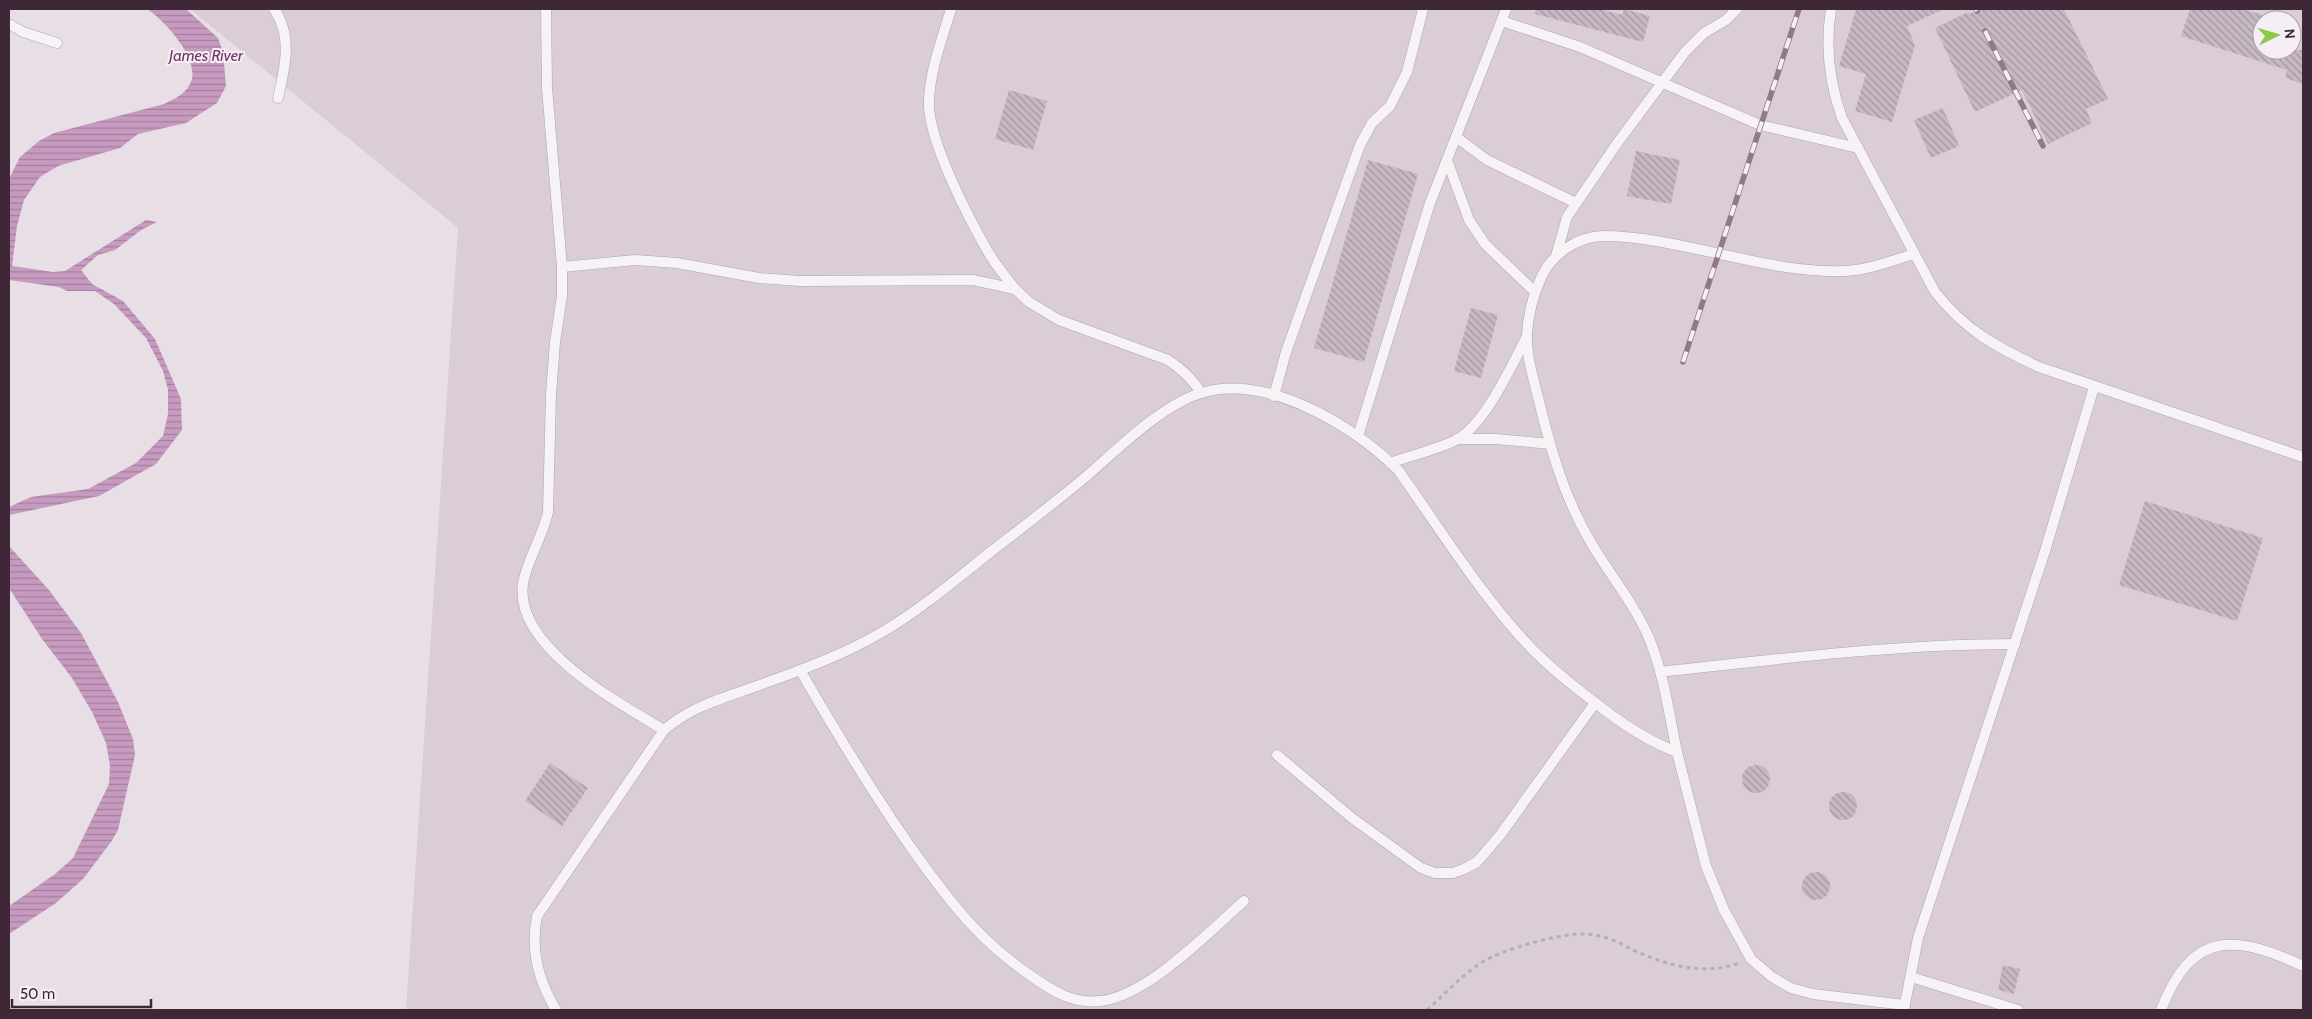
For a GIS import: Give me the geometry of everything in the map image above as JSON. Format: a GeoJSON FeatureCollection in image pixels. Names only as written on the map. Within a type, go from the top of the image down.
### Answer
{"type":"FeatureCollection","features":[{"type":"Feature","properties":{"kind":"lane"},"geometry":{"type":"LineString","coordinates":[[274,9],[285,32],[286,46],[278,98]]}},
{"type":"Feature","properties":{"kind":"lane"},"geometry":{"type":"LineString","coordinates":[[546,9],[547,88],[562,267],[562,296],[555,342],[552,386],[548,512],[546,524],[523,582],[524,605],[546,644],[563,661],[598,689],[664,730]]}},
{"type":"Feature","properties":{"kind":"lane"},"geometry":{"type":"LineString","coordinates":[[951,9],[930,81],[928,103],[931,125],[934,138],[990,256],[1015,289],[1029,302],[1059,320],[1168,360],[1187,374],[1201,393]]}},
{"type":"Feature","properties":{"kind":"lane"},"geometry":{"type":"LineString","coordinates":[[1274,396],[1286,352],[1360,145],[1372,123],[1390,106],[1407,72],[1423,9]]}},
{"type":"Feature","properties":{"kind":"lane"},"geometry":{"type":"LineString","coordinates":[[1358,436],[1430,203],[1506,9]]}},
{"type":"Feature","properties":{"kind":"lane"},"geometry":{"type":"LineString","coordinates":[[1556,256],[1567,217],[1618,142],[1664,83],[1685,52],[1704,33],[1726,20],[1737,9]]}},
{"type":"Feature","properties":{"kind":"lane"},"geometry":{"type":"LineString","coordinates":[[1832,9],[1828,47],[1829,67],[1834,95],[1842,118],[1935,292],[1952,313],[1972,331],[2002,350],[2039,367],[2303,457]]}},
{"type":"Feature","properties":{"kind":"lane"},"geometry":{"type":"LineString","coordinates":[[1502,21],[1580,47],[1760,125],[1858,148]]}},
{"type":"Feature","properties":{"kind":"lane"},"geometry":{"type":"LineString","coordinates":[[9,24],[23,32],[57,43]]}},
{"type":"Feature","properties":{"kind":"lane"},"geometry":{"type":"LineString","coordinates":[[1456,137],[1487,160],[1576,203]]}},
{"type":"Feature","properties":{"kind":"lane"},"geometry":{"type":"LineString","coordinates":[[1447,160],[1469,220],[1485,244],[1535,292]]}},
{"type":"Feature","properties":{"kind":"lane"},"geometry":{"type":"LineString","coordinates":[[1914,254],[1862,269],[1822,271],[1755,261],[1656,242],[1600,236],[1583,240],[1567,247],[1556,256],[1545,270],[1535,292],[1527,335],[1528,359],[1550,444],[1569,501],[1590,541],[1634,608],[1649,637],[1660,672],[1676,752],[1706,866],[1724,910],[1751,959],[1772,977],[1792,988],[1904,1008],[1918,938],[2045,551],[2094,387]]}},
{"type":"Feature","properties":{"kind":"lane"},"geometry":{"type":"LineString","coordinates":[[562,267],[635,260],[677,263],[759,278],[800,281],[973,280],[1015,289]]}},
{"type":"Feature","properties":{"kind":"lane"},"geometry":{"type":"LineString","coordinates":[[1457,440],[1472,427],[1494,397],[1527,335]]}},
{"type":"Feature","properties":{"kind":"lane"},"geometry":{"type":"LineString","coordinates":[[556,1010],[548,997],[536,967],[533,947],[537,916],[664,730],[692,710],[844,653],[868,640],[932,599],[1080,482],[1144,428],[1181,401],[1201,393],[1237,388],[1274,396],[1334,421],[1358,436],[1390,463],[1497,609],[1533,650],[1594,703],[1625,726],[1652,742],[1676,752]]}},
{"type":"Feature","properties":{"kind":"lane"},"geometry":{"type":"LineString","coordinates":[[1390,463],[1457,440],[1496,439],[1550,444]]}},
{"type":"Feature","properties":{"kind":"lane"},"geometry":{"type":"LineString","coordinates":[[1660,672],[1839,653],[2015,644]]}},
{"type":"Feature","properties":{"kind":"lane"},"geometry":{"type":"LineString","coordinates":[[800,670],[882,808],[956,910],[981,936],[1018,968],[1066,997],[1083,1001],[1101,1001],[1115,998],[1143,984],[1172,964],[1244,901]]}},
{"type":"Feature","properties":{"kind":"lane"},"geometry":{"type":"LineString","coordinates":[[1277,755],[1352,818],[1421,868],[1435,873],[1453,873],[1476,862],[1501,834],[1594,703]]}},
{"type":"Feature","properties":{"kind":"lane"},"geometry":{"type":"LineString","coordinates":[[2161,1010],[2176,980],[2190,961],[2203,951],[2218,945],[2231,943],[2259,948],[2303,966]]}},
{"type":"Feature","properties":{"kind":"lane"},"geometry":{"type":"LineString","coordinates":[[1911,977],[2018,1010]]}},
{"type":"Feature","properties":{"kind":"path"},"geometry":{"type":"LineString","coordinates":[[1427,1010],[1464,976],[1483,962],[1504,952],[1581,934],[1596,935],[1615,940],[1632,950],[1686,968],[1708,970],[1730,966],[1751,959]]}},
{"type":"Feature","properties":{"kind":"shaded area"},"geometry":{"type":"Polygon","coordinates":[[[190,9],[2303,9],[2303,1010],[406,1010],[458,228],[190,9]]]}},
{"type":"Feature","properties":{"kind":"water","name":"James River"},"geometry":{"type":"Polygon","coordinates":[[[147,9],[186,9],[218,38],[223,52],[226,86],[217,103],[186,123],[138,134],[120,148],[58,166],[40,177],[24,200],[17,226],[12,266],[53,272],[65,271],[146,220],[157,222],[141,230],[115,250],[98,255],[81,270],[92,284],[123,301],[155,339],[181,399],[182,430],[156,464],[99,496],[9,515],[9,507],[31,497],[88,489],[136,463],[163,436],[168,414],[168,390],[163,371],[146,338],[114,304],[95,291],[67,291],[59,287],[9,280],[9,179],[20,157],[39,141],[54,133],[164,104],[181,95],[188,88],[192,79],[192,70],[184,50],[178,39],[162,21],[147,9]]]}},
{"type":"Feature","properties":{"kind":"water"},"geometry":{"type":"Polygon","coordinates":[[[9,546],[49,590],[81,633],[118,702],[133,739],[135,755],[118,830],[111,842],[83,879],[56,903],[9,934],[9,906],[55,874],[73,858],[109,784],[110,766],[106,743],[92,712],[72,678],[42,639],[9,588],[9,546]]]}},
{"type":"Feature","properties":{"kind":"building"},"geometry":{"type":"Polygon","coordinates":[[[1536,9],[1599,9],[1622,15],[1624,9],[1650,16],[1643,42],[1535,14],[1536,9]]]}},
{"type":"Feature","properties":{"kind":"building"},"geometry":{"type":"Polygon","coordinates":[[[1856,9],[1944,9],[1907,26],[1915,45],[1892,122],[1855,111],[1866,74],[1839,66],[1856,9]]]}},
{"type":"Feature","properties":{"kind":"building"},"geometry":{"type":"Polygon","coordinates":[[[1981,9],[2064,9],[2108,99],[2086,109],[2092,123],[2048,144],[2022,90],[1975,112],[1935,28],[1968,12],[1969,14],[1981,9]]]}},
{"type":"Feature","properties":{"kind":"building"},"geometry":{"type":"Polygon","coordinates":[[[2190,9],[2242,9],[2252,12],[2252,59],[2181,36],[2190,9]]]}},
{"type":"Feature","properties":{"kind":"building"},"geometry":{"type":"Polygon","coordinates":[[[2303,50],[2303,84],[2285,78],[2287,70],[2256,60],[2302,60],[2303,50]]]}},
{"type":"Feature","properties":{"kind":"building"},"geometry":{"type":"Polygon","coordinates":[[[1009,90],[1047,101],[1033,150],[995,139],[1009,90]]]}},
{"type":"Feature","properties":{"kind":"building"},"geometry":{"type":"Polygon","coordinates":[[[1943,108],[1959,146],[1931,158],[1914,120],[1943,108]]]}},
{"type":"Feature","properties":{"kind":"building"},"geometry":{"type":"Polygon","coordinates":[[[1636,151],[1680,160],[1671,204],[1627,196],[1636,151]]]}},
{"type":"Feature","properties":{"kind":"building"},"geometry":{"type":"Polygon","coordinates":[[[1368,160],[1418,174],[1364,362],[1314,348],[1368,160]]]}},
{"type":"Feature","properties":{"kind":"building"},"geometry":{"type":"Polygon","coordinates":[[[1471,308],[1498,315],[1481,378],[1454,371],[1471,308]]]}},
{"type":"Feature","properties":{"kind":"building"},"geometry":{"type":"Polygon","coordinates":[[[2145,501],[2263,538],[2237,621],[2119,585],[2145,501]]]}},
{"type":"Feature","properties":{"kind":"building"},"geometry":{"type":"Polygon","coordinates":[[[550,763],[588,788],[562,826],[525,801],[550,763]]]}},
{"type":"Feature","properties":{"kind":"building"},"geometry":{"type":"Polygon","coordinates":[[[1756,765],[1766,769],[1770,779],[1766,789],[1756,793],[1746,789],[1742,779],[1746,769],[1756,765]]]}},
{"type":"Feature","properties":{"kind":"building"},"geometry":{"type":"Polygon","coordinates":[[[1843,792],[1853,796],[1857,806],[1853,816],[1843,820],[1833,816],[1829,806],[1833,796],[1843,792]]]}},
{"type":"Feature","properties":{"kind":"building"},"geometry":{"type":"Polygon","coordinates":[[[1816,872],[1826,876],[1830,886],[1826,896],[1816,900],[1806,896],[1802,886],[1806,876],[1816,872]]]}},
{"type":"Feature","properties":{"kind":"building"},"geometry":{"type":"Polygon","coordinates":[[[2003,965],[2020,969],[2014,994],[1998,990],[2003,965]]]}},
{"type":"Feature","properties":{"kind":"railway"},"geometry":{"type":"LineString","coordinates":[[1683,362],[1799,9]]}},
{"type":"Feature","properties":{"kind":"railway"},"geometry":{"type":"LineString","coordinates":[[1985,31],[2043,146]]}}]}
